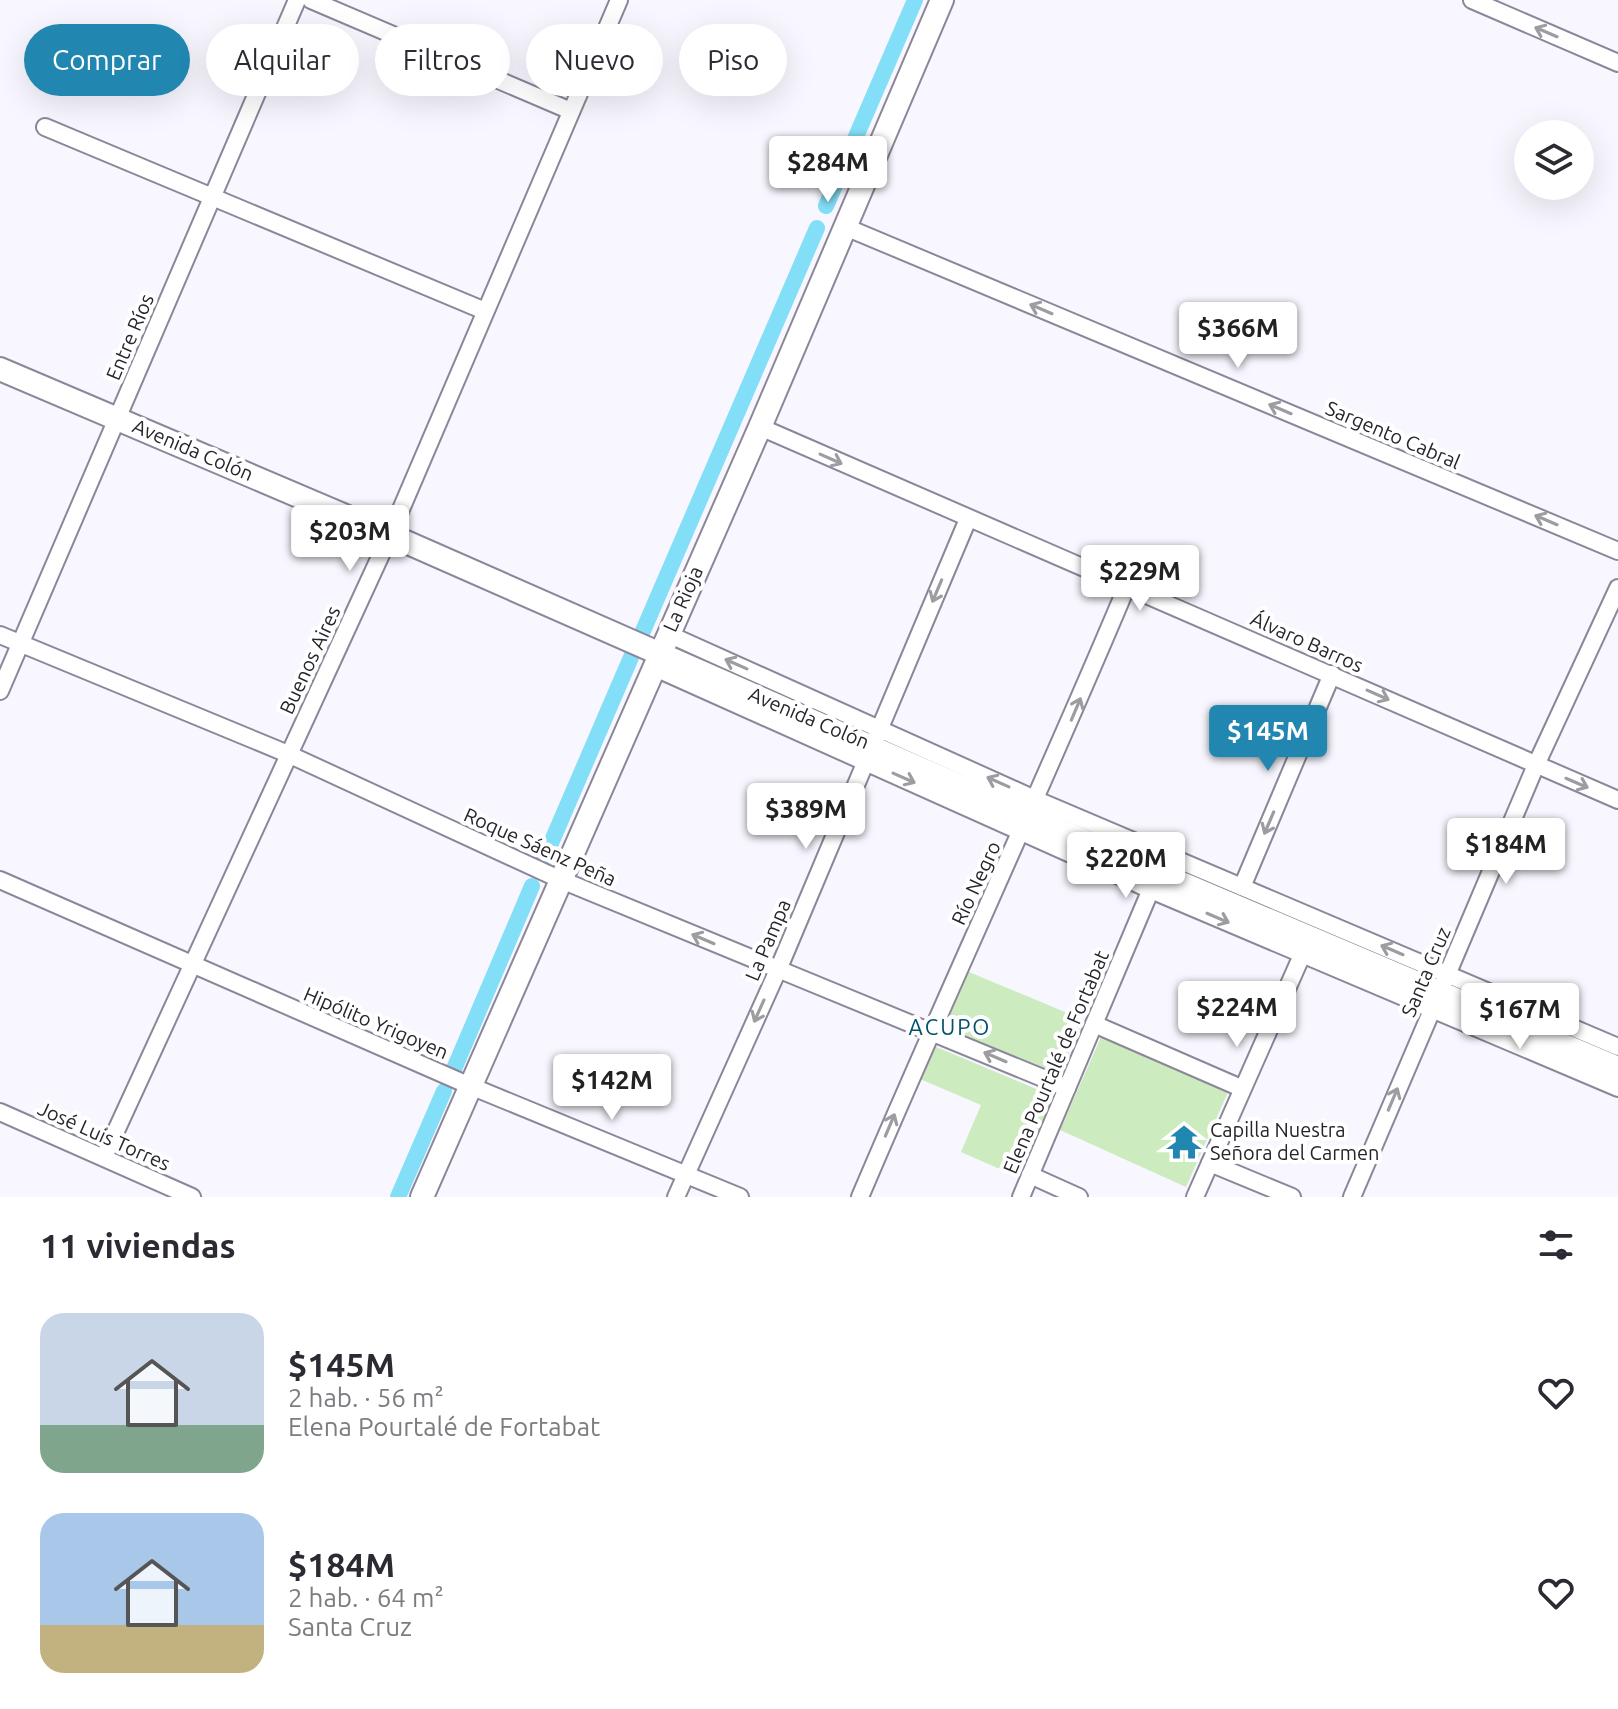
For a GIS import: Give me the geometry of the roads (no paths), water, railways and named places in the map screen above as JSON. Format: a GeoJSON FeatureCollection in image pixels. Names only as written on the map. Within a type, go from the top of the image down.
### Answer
{"type":"FeatureCollection","features":[{"type":"Feature","properties":{"kind":"main road","name":"La Rioja"},"geometry":{"type":"LineString","coordinates":[[422,1197],[468,1085],[760,427],[843,226],[942,0]]}},
{"type":"Feature","properties":{"kind":"main road","name":"Avenida Colón"},"geometry":{"type":"LineString","coordinates":[[0,369],[660,651],[1159,873],[1618,1068]]}},
{"type":"Feature","properties":{"kind":"street","name":"Entre Ríos"},"geometry":{"type":"LineString","coordinates":[[0,691],[297,0]]}},
{"type":"Feature","properties":{"kind":"street"},"geometry":{"type":"LineString","coordinates":[[311,0],[571,111]]}},
{"type":"Feature","properties":{"kind":"street","name":"Buenos Aires"},"geometry":{"type":"LineString","coordinates":[[104,1157],[390,535],[619,0]]}},
{"type":"Feature","properties":{"kind":"street"},"geometry":{"type":"LineString","coordinates":[[1472,0],[1618,63]]}},
{"type":"Feature","properties":{"kind":"street"},"geometry":{"type":"LineString","coordinates":[[45,127],[485,311]]}},
{"type":"Feature","properties":{"kind":"street","name":"Sargento Cabral"},"geometry":{"type":"LineString","coordinates":[[843,226],[1618,551]]}},
{"type":"Feature","properties":{"kind":"street","name":"Álvaro Barros"},"geometry":{"type":"LineString","coordinates":[[760,427],[1618,800]]}},
{"type":"Feature","properties":{"kind":"street","name":"La Pampa"},"geometry":{"type":"LineString","coordinates":[[676,1197],[778,970],[968,519]]}},
{"type":"Feature","properties":{"kind":"street","name":"Río Negro"},"geometry":{"type":"LineString","coordinates":[[860,1197],[931,1029],[1030,815],[1127,586]]}},
{"type":"Feature","properties":{"kind":"street","name":"Santa Cruz"},"geometry":{"type":"LineString","coordinates":[[1352,1197],[1536,765],[1618,588]]}},
{"type":"Feature","properties":{"kind":"street","name":"Roque Sáenz Peña"},"geometry":{"type":"LineString","coordinates":[[0,635],[288,754],[559,879],[778,970],[931,1029],[1067,1088]]}},
{"type":"Feature","properties":{"kind":"street"},"geometry":{"type":"LineString","coordinates":[[1242,887],[1332,674]]}},
{"type":"Feature","properties":{"kind":"street","name":"Avenida Colón"},"geometry":{"type":"LineString","coordinates":[[1159,873],[1242,887],[1310,937]]}},
{"type":"Feature","properties":{"kind":"street","name":"Elena Pourtalé de Fortabat"},"geometry":{"type":"LineString","coordinates":[[1021,1197],[1159,873]]}},
{"type":"Feature","properties":{"kind":"street","name":"Hipólito Yrigoyen"},"geometry":{"type":"LineString","coordinates":[[0,880],[468,1085],[740,1197]]}},
{"type":"Feature","properties":{"kind":"street"},"geometry":{"type":"LineString","coordinates":[[1195,1197],[1310,937]]}},
{"type":"Feature","properties":{"kind":"street","name":"Avenida Colón"},"geometry":{"type":"LineString","coordinates":[[1440,992],[1618,1047]]}},
{"type":"Feature","properties":{"kind":"street","name":"Avenida Colón"},"geometry":{"type":"LineString","coordinates":[[1440,992],[1618,1088]]}},
{"type":"Feature","properties":{"kind":"street"},"geometry":{"type":"LineString","coordinates":[[1094,1024],[1241,1088]]}},
{"type":"Feature","properties":{"kind":"street","name":"José Luis Torres"},"geometry":{"type":"LineString","coordinates":[[0,1112],[192,1197]]}},
{"type":"Feature","properties":{"kind":"street"},"geometry":{"type":"LineString","coordinates":[[1210,1163],[1292,1197]]}},
{"type":"Feature","properties":{"kind":"street"},"geometry":{"type":"LineString","coordinates":[[1030,1175],[1079,1197]]}},
{"type":"Feature","properties":{"kind":"waterway"},"geometry":{"type":"LineString","coordinates":[[826,206],[915,0]]}},
{"type":"Feature","properties":{"kind":"waterway"},"geometry":{"type":"LineString","coordinates":[[643,631],[817,228]]}},
{"type":"Feature","properties":{"kind":"waterway"},"geometry":{"type":"LineString","coordinates":[[542,864],[632,655]]}},
{"type":"Feature","properties":{"kind":"waterway"},"geometry":{"type":"LineString","coordinates":[[454,1069],[532,886]]}},
{"type":"Feature","properties":{"kind":"waterway"},"geometry":{"type":"LineString","coordinates":[[398,1197],[444,1091]]}},
{"type":"Feature","properties":{"kind":"place","name":"Capilla Nuestra Señora del Carmen"},"geometry":{"type":"Point","coordinates":[1184,1142]}},
{"type":"Feature","properties":{"kind":"district","name":"ACUPO"},"geometry":{"type":"Point","coordinates":[950,1027]}}]}
